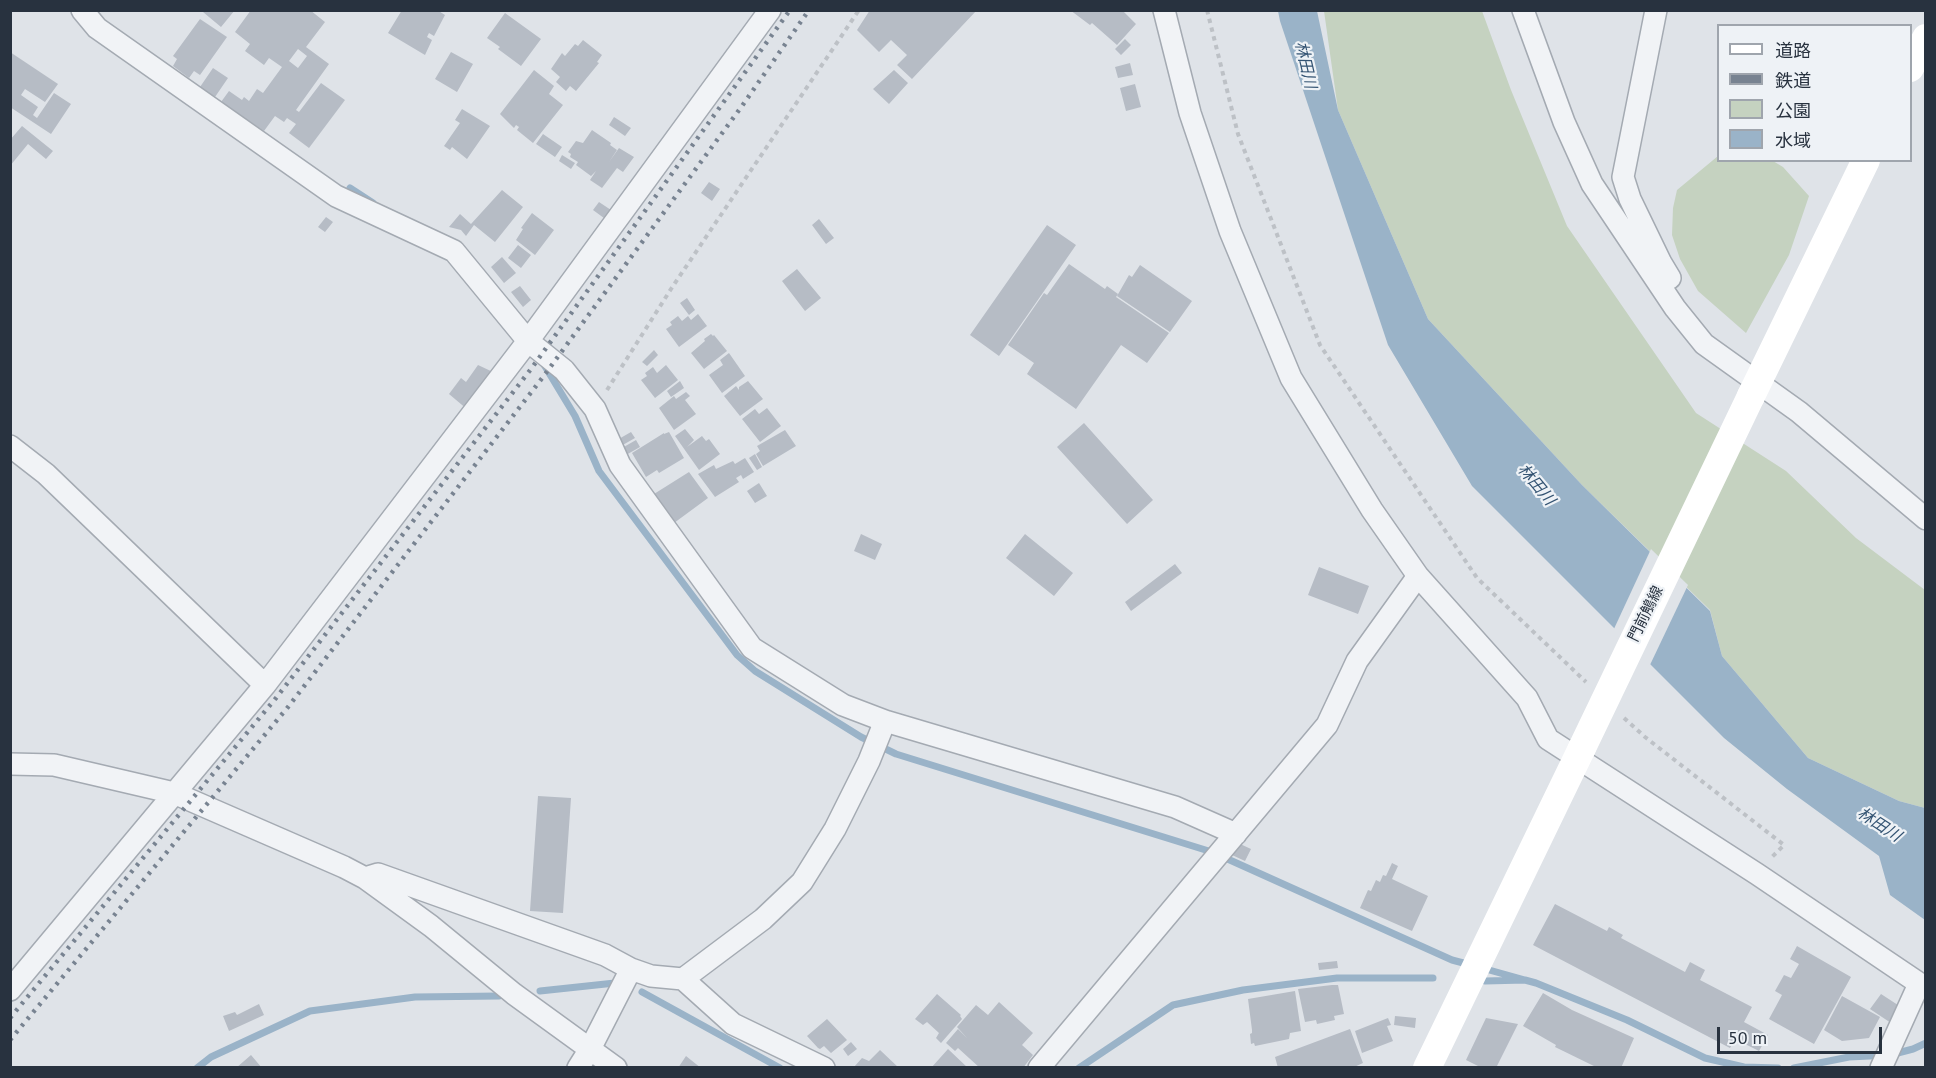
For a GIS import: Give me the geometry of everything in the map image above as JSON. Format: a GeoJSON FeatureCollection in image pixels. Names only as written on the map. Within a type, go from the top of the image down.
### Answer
{"type":"FeatureCollection","features":[{"type":"Feature","properties":{"kind":"main road"},"geometry":{"type":"LineString","coordinates":[[1912,66],[1926,38]]}},
{"type":"Feature","properties":{"kind":"main road","name":"門前鵤線"},"geometry":{"type":"LineString","coordinates":[[1427,1068],[1865,162]]}},
{"type":"Feature","properties":{"kind":"street"},"geometry":{"type":"LineString","coordinates":[[82,10],[97,28],[336,196],[454,251],[528,341],[564,370],[595,409],[620,465],[752,648],[843,705],[885,721],[1175,807],[1236,834]]}},
{"type":"Feature","properties":{"kind":"street"},"geometry":{"type":"LineString","coordinates":[[10,990],[265,685],[528,341],[770,10]]}},
{"type":"Feature","properties":{"kind":"street"},"geometry":{"type":"LineString","coordinates":[[1164,10],[1190,113],[1230,231],[1291,378],[1372,510],[1418,576],[1527,698],[1548,739],[1580,753],[1922,986],[1881,1068]]}},
{"type":"Feature","properties":{"kind":"street"},"geometry":{"type":"LineString","coordinates":[[1523,10],[1564,122],[1592,184],[1675,308],[1704,344],[1754,390],[1799,412],[1926,519]]}},
{"type":"Feature","properties":{"kind":"street"},"geometry":{"type":"LineString","coordinates":[[1656,10],[1623,177],[1640,220],[1671,280],[1675,308]]}},
{"type":"Feature","properties":{"kind":"street"},"geometry":{"type":"LineString","coordinates":[[10,447],[46,474],[265,685]]}},
{"type":"Feature","properties":{"kind":"street"},"geometry":{"type":"LineString","coordinates":[[1039,1068],[1327,725],[1357,661],[1418,576]]}},
{"type":"Feature","properties":{"kind":"street"},"geometry":{"type":"LineString","coordinates":[[683,979],[763,919],[802,882],[835,830],[869,761],[885,721]]}},
{"type":"Feature","properties":{"kind":"street"},"geometry":{"type":"LineString","coordinates":[[10,764],[54,765],[174,793],[344,867],[365,878],[431,926],[514,994],[616,1068]]}},
{"type":"Feature","properties":{"kind":"street"},"geometry":{"type":"LineString","coordinates":[[365,878],[378,874],[605,955],[631,969],[651,976],[683,979],[733,1024],[824,1068]]}},
{"type":"Feature","properties":{"kind":"street"},"geometry":{"type":"LineString","coordinates":[[578,1068],[631,969]]}},
{"type":"Feature","properties":{"kind":"path"},"geometry":{"type":"LineString","coordinates":[[595,409],[671,289],[859,10]]}},
{"type":"Feature","properties":{"kind":"path"},"geometry":{"type":"LineString","coordinates":[[1207,10],[1238,134],[1320,345],[1477,578],[1594,690]]}},
{"type":"Feature","properties":{"kind":"path"},"geometry":{"type":"LineString","coordinates":[[1620,714],[1645,737],[1784,845],[1757,874]]}},
{"type":"Feature","properties":{"kind":"green space"},"geometry":{"type":"Polygon","coordinates":[[[1324,11],[1482,11],[1511,90],[1567,226],[1696,413],[1786,471],[1856,538],[1925,590],[1925,808],[1899,801],[1808,758],[1722,656],[1710,610],[1582,485],[1428,319],[1338,110],[1324,11]]]}},
{"type":"Feature","properties":{"kind":"green space"},"geometry":{"type":"Polygon","coordinates":[[[1717,157],[1717,162],[1775,162],[1783,167],[1809,196],[1789,255],[1746,333],[1698,291],[1680,259],[1672,235],[1673,208],[1677,190],[1717,157]]]}},
{"type":"Feature","properties":{"kind":"water","name":"林田川"},"geometry":{"type":"Polygon","coordinates":[[[1278,11],[1317,11],[1338,110],[1428,319],[1582,485],[1710,611],[1722,656],[1808,758],[1899,801],[1925,808],[1925,920],[1890,895],[1879,856],[1787,789],[1724,738],[1472,486],[1388,345],[1278,11]]]}},
{"type":"Feature","properties":{"kind":"pier"},"geometry":{"type":"Polygon","coordinates":[[[1651,549],[1688,585],[1649,667],[1613,631],[1651,549]]]}},
{"type":"Feature","properties":{"kind":"building"},"geometry":{"type":"Polygon","coordinates":[[[205,10],[235,10],[221,27],[203,12],[205,10]]]}},
{"type":"Feature","properties":{"kind":"building"},"geometry":{"type":"Polygon","coordinates":[[[251,10],[310,10],[325,22],[306,47],[329,64],[296,110],[299,112],[321,83],[345,100],[309,148],[289,133],[296,124],[287,118],[284,122],[275,116],[264,131],[221,102],[229,91],[242,100],[244,97],[249,101],[257,89],[263,93],[282,67],[269,58],[264,65],[245,51],[250,44],[235,32],[251,10]],[[298,49],[289,61],[298,68],[307,56],[298,49]]]}},
{"type":"Feature","properties":{"kind":"building"},"geometry":{"type":"Polygon","coordinates":[[[402,10],[437,10],[445,15],[434,36],[429,33],[427,37],[432,40],[425,55],[388,33],[402,10]]]}},
{"type":"Feature","properties":{"kind":"building"},"geometry":{"type":"Polygon","coordinates":[[[870,10],[977,10],[912,79],[897,65],[907,55],[891,40],[879,52],[857,30],[870,10]]]}},
{"type":"Feature","properties":{"kind":"building"},"geometry":{"type":"Polygon","coordinates":[[[1070,10],[1122,10],[1136,24],[1117,45],[1092,23],[1090,25],[1070,10]]]}},
{"type":"Feature","properties":{"kind":"building"},"geometry":{"type":"Polygon","coordinates":[[[505,13],[541,39],[521,66],[487,38],[505,13]]]}},
{"type":"Feature","properties":{"kind":"building"},"geometry":{"type":"Polygon","coordinates":[[[200,19],[227,37],[200,75],[194,71],[189,78],[173,66],[177,59],[173,56],[200,19]]]}},
{"type":"Feature","properties":{"kind":"building"},"geometry":{"type":"Polygon","coordinates":[[[1125,39],[1131,45],[1121,55],[1115,49],[1125,39]]]}},
{"type":"Feature","properties":{"kind":"building"},"geometry":{"type":"Polygon","coordinates":[[[583,40],[602,55],[597,62],[599,63],[576,91],[570,86],[566,91],[556,82],[560,77],[551,69],[562,53],[565,56],[575,44],[578,46],[583,40]]]}},
{"type":"Feature","properties":{"kind":"building"},"geometry":{"type":"Polygon","coordinates":[[[10,52],[58,84],[45,102],[25,89],[21,95],[38,107],[33,115],[37,118],[54,93],[71,104],[51,134],[10,107],[10,52]]]}},
{"type":"Feature","properties":{"kind":"building"},"geometry":{"type":"Polygon","coordinates":[[[451,52],[473,64],[457,92],[435,79],[451,52]]]}},
{"type":"Feature","properties":{"kind":"building"},"geometry":{"type":"Polygon","coordinates":[[[1130,63],[1133,75],[1118,78],[1115,67],[1130,63]]]}},
{"type":"Feature","properties":{"kind":"building"},"geometry":{"type":"Polygon","coordinates":[[[213,68],[228,78],[215,97],[200,87],[213,68]]]}},
{"type":"Feature","properties":{"kind":"building"},"geometry":{"type":"Polygon","coordinates":[[[534,70],[554,86],[549,94],[563,105],[533,143],[517,130],[519,127],[516,125],[514,128],[500,114],[534,70]]]}},
{"type":"Feature","properties":{"kind":"building"},"geometry":{"type":"Polygon","coordinates":[[[894,70],[908,83],[889,104],[873,89],[894,70]]]}},
{"type":"Feature","properties":{"kind":"building"},"geometry":{"type":"Polygon","coordinates":[[[1135,84],[1141,107],[1126,111],[1120,88],[1135,84]]]}},
{"type":"Feature","properties":{"kind":"building"},"geometry":{"type":"Polygon","coordinates":[[[462,109],[490,126],[467,159],[452,147],[450,150],[444,146],[460,123],[455,120],[462,109]]]}},
{"type":"Feature","properties":{"kind":"building"},"geometry":{"type":"Polygon","coordinates":[[[614,117],[631,128],[625,136],[609,125],[614,117]]]}},
{"type":"Feature","properties":{"kind":"building"},"geometry":{"type":"Polygon","coordinates":[[[22,126],[53,151],[46,159],[28,144],[10,166],[10,140],[22,126]]]}},
{"type":"Feature","properties":{"kind":"building"},"geometry":{"type":"Polygon","coordinates":[[[592,130],[617,150],[609,162],[619,148],[634,157],[623,172],[617,168],[602,188],[590,180],[596,171],[591,176],[576,165],[578,162],[570,157],[571,154],[568,152],[576,141],[583,143],[592,130]]]}},
{"type":"Feature","properties":{"kind":"building"},"geometry":{"type":"Polygon","coordinates":[[[543,134],[562,147],[555,157],[536,144],[543,134]]]}},
{"type":"Feature","properties":{"kind":"building"},"geometry":{"type":"Polygon","coordinates":[[[562,155],[575,163],[571,169],[559,161],[562,155]]]}},
{"type":"Feature","properties":{"kind":"building"},"geometry":{"type":"Polygon","coordinates":[[[709,182],[720,189],[712,201],[701,193],[709,182]]]}},
{"type":"Feature","properties":{"kind":"building"},"geometry":{"type":"Polygon","coordinates":[[[502,190],[523,207],[495,242],[474,225],[466,236],[461,230],[449,227],[460,214],[471,224],[502,190]]]}},
{"type":"Feature","properties":{"kind":"building"},"geometry":{"type":"Polygon","coordinates":[[[599,202],[614,212],[608,221],[593,210],[599,202]]]}},
{"type":"Feature","properties":{"kind":"building"},"geometry":{"type":"Polygon","coordinates":[[[532,213],[554,230],[535,255],[516,240],[523,229],[521,228],[532,213]]]}},
{"type":"Feature","properties":{"kind":"building"},"geometry":{"type":"Polygon","coordinates":[[[326,217],[333,222],[325,232],[318,227],[326,217]]]}},
{"type":"Feature","properties":{"kind":"building"},"geometry":{"type":"Polygon","coordinates":[[[819,219],[834,238],[826,244],[812,225],[819,219]]]}},
{"type":"Feature","properties":{"kind":"building"},"geometry":{"type":"Polygon","coordinates":[[[1047,225],[1076,245],[999,356],[970,335],[1047,225]]]}},
{"type":"Feature","properties":{"kind":"building"},"geometry":{"type":"Polygon","coordinates":[[[518,245],[531,255],[521,268],[508,258],[518,245]]]}},
{"type":"Feature","properties":{"kind":"building"},"geometry":{"type":"Polygon","coordinates":[[[502,257],[516,273],[504,283],[491,267],[502,257]]]}},
{"type":"Feature","properties":{"kind":"building"},"geometry":{"type":"Polygon","coordinates":[[[1069,264],[1105,289],[1107,286],[1118,294],[1116,297],[1169,333],[1147,363],[1121,345],[1076,409],[1027,374],[1034,363],[1008,345],[1044,293],[1047,295],[1069,264]]]}},
{"type":"Feature","properties":{"kind":"building"},"geometry":{"type":"Polygon","coordinates":[[[1140,265],[1192,301],[1170,332],[1117,296],[1129,275],[1132,277],[1140,265]]]}},
{"type":"Feature","properties":{"kind":"building"},"geometry":{"type":"Polygon","coordinates":[[[797,269],[821,298],[805,311],[782,281],[797,269]]]}},
{"type":"Feature","properties":{"kind":"building"},"geometry":{"type":"Polygon","coordinates":[[[520,286],[531,300],[523,307],[511,292],[520,286]]]}},
{"type":"Feature","properties":{"kind":"building"},"geometry":{"type":"Polygon","coordinates":[[[687,298],[695,310],[689,315],[680,303],[687,298]]]}},
{"type":"Feature","properties":{"kind":"building"},"geometry":{"type":"Polygon","coordinates":[[[698,314],[707,326],[679,347],[666,329],[672,325],[670,322],[678,316],[682,321],[688,316],[691,320],[698,314]]]}},
{"type":"Feature","properties":{"kind":"building"},"geometry":{"type":"Polygon","coordinates":[[[711,334],[727,351],[704,369],[691,353],[711,334]]]}},
{"type":"Feature","properties":{"kind":"building"},"geometry":{"type":"Polygon","coordinates":[[[654,350],[658,355],[647,366],[642,362],[654,350]]]}},
{"type":"Feature","properties":{"kind":"building"},"geometry":{"type":"Polygon","coordinates":[[[729,353],[745,376],[722,393],[709,375],[723,365],[720,360],[729,353]]]}},
{"type":"Feature","properties":{"kind":"building"},"geometry":{"type":"Polygon","coordinates":[[[478,365],[495,373],[468,410],[449,394],[461,378],[466,382],[478,365]]]}},
{"type":"Feature","properties":{"kind":"building"},"geometry":{"type":"Polygon","coordinates":[[[666,365],[678,380],[655,398],[641,380],[647,376],[645,373],[653,367],[657,373],[666,365]]]}},
{"type":"Feature","properties":{"kind":"building"},"geometry":{"type":"Polygon","coordinates":[[[680,381],[684,388],[671,397],[667,391],[680,381]]]}},
{"type":"Feature","properties":{"kind":"building"},"geometry":{"type":"Polygon","coordinates":[[[748,381],[763,399],[740,416],[724,396],[736,386],[739,390],[739,387],[748,381]]]}},
{"type":"Feature","properties":{"kind":"building"},"geometry":{"type":"Polygon","coordinates":[[[686,392],[690,396],[685,400],[696,414],[674,430],[659,408],[674,396],[676,399],[686,392]]]}},
{"type":"Feature","properties":{"kind":"building"},"geometry":{"type":"Polygon","coordinates":[[[767,408],[781,426],[760,442],[742,419],[755,409],[759,414],[767,408]]]}},
{"type":"Feature","properties":{"kind":"building"},"geometry":{"type":"Polygon","coordinates":[[[1084,423],[1153,500],[1127,524],[1057,447],[1084,423]]]}},
{"type":"Feature","properties":{"kind":"building"},"geometry":{"type":"Polygon","coordinates":[[[685,429],[694,440],[687,447],[702,436],[706,441],[709,439],[720,454],[699,470],[675,436],[685,429]]]}},
{"type":"Feature","properties":{"kind":"building"},"geometry":{"type":"Polygon","coordinates":[[[785,430],[796,446],[763,466],[756,454],[760,451],[757,446],[785,430]]]}},
{"type":"Feature","properties":{"kind":"building"},"geometry":{"type":"Polygon","coordinates":[[[631,432],[635,438],[621,446],[617,440],[631,432]]]}},
{"type":"Feature","properties":{"kind":"building"},"geometry":{"type":"Polygon","coordinates":[[[669,432],[684,458],[659,473],[657,470],[646,477],[632,453],[669,432]]]}},
{"type":"Feature","properties":{"kind":"building"},"geometry":{"type":"Polygon","coordinates":[[[636,440],[640,447],[626,455],[622,448],[636,440]]]}},
{"type":"Feature","properties":{"kind":"building"},"geometry":{"type":"Polygon","coordinates":[[[755,454],[762,467],[757,470],[749,458],[755,454]]]}},
{"type":"Feature","properties":{"kind":"building"},"geometry":{"type":"Polygon","coordinates":[[[745,458],[754,472],[743,479],[741,475],[736,478],[739,482],[715,497],[698,474],[714,465],[716,469],[733,461],[735,464],[745,458]]]}},
{"type":"Feature","properties":{"kind":"building"},"geometry":{"type":"Polygon","coordinates":[[[689,472],[708,498],[674,523],[654,494],[689,472]]]}},
{"type":"Feature","properties":{"kind":"building"},"geometry":{"type":"Polygon","coordinates":[[[759,483],[767,496],[755,503],[747,491],[759,483]]]}},
{"type":"Feature","properties":{"kind":"building"},"geometry":{"type":"Polygon","coordinates":[[[861,534],[882,544],[875,560],[854,551],[861,534]]]}},
{"type":"Feature","properties":{"kind":"building"},"geometry":{"type":"Polygon","coordinates":[[[1025,534],[1073,573],[1054,596],[1006,558],[1025,534]]]}},
{"type":"Feature","properties":{"kind":"building"},"geometry":{"type":"Polygon","coordinates":[[[1175,564],[1182,573],[1131,611],[1125,602],[1175,564]]]}},
{"type":"Feature","properties":{"kind":"building"},"geometry":{"type":"Polygon","coordinates":[[[1319,567],[1369,586],[1358,614],[1308,595],[1319,567]]]}},
{"type":"Feature","properties":{"kind":"building"},"geometry":{"type":"Polygon","coordinates":[[[538,796],[571,798],[563,913],[530,911],[538,796]]]}},
{"type":"Feature","properties":{"kind":"building"},"geometry":{"type":"Polygon","coordinates":[[[1238,843],[1251,849],[1245,861],[1232,855],[1238,843]]]}},
{"type":"Feature","properties":{"kind":"building"},"geometry":{"type":"Polygon","coordinates":[[[1392,863],[1398,866],[1392,879],[1428,896],[1412,931],[1360,908],[1368,890],[1371,891],[1376,880],[1380,882],[1383,875],[1386,876],[1392,863]]]}},
{"type":"Feature","properties":{"kind":"building"},"geometry":{"type":"Polygon","coordinates":[[[1555,904],[1607,931],[1609,927],[1623,935],[1621,938],[1685,972],[1690,962],[1705,970],[1700,980],[1752,1007],[1744,1022],[1768,1035],[1759,1051],[1735,1039],[1730,1048],[1533,945],[1555,904]]]}},
{"type":"Feature","properties":{"kind":"building"},"geometry":{"type":"Polygon","coordinates":[[[1797,946],[1851,977],[1814,1044],[1769,1019],[1782,995],[1775,991],[1784,975],[1791,978],[1799,964],[1790,959],[1797,946]]]}},
{"type":"Feature","properties":{"kind":"building"},"geometry":{"type":"Polygon","coordinates":[[[1337,961],[1338,968],[1319,970],[1318,963],[1337,961]]]}},
{"type":"Feature","properties":{"kind":"building"},"geometry":{"type":"Polygon","coordinates":[[[1338,985],[1344,1014],[1334,1016],[1335,1020],[1317,1024],[1316,1020],[1305,1022],[1298,989],[1338,985]]]}},
{"type":"Feature","properties":{"kind":"building"},"geometry":{"type":"Polygon","coordinates":[[[1295,991],[1301,1031],[1290,1033],[1289,1039],[1255,1046],[1254,1043],[1251,1044],[1252,1030],[1248,999],[1295,991]]]}},
{"type":"Feature","properties":{"kind":"building"},"geometry":{"type":"Polygon","coordinates":[[[1543,993],[1572,1010],[1634,1038],[1621,1068],[1598,1068],[1555,1047],[1556,1045],[1523,1026],[1543,993]]]}},
{"type":"Feature","properties":{"kind":"building"},"geometry":{"type":"Polygon","coordinates":[[[937,994],[961,1015],[962,1019],[941,1043],[936,1038],[939,1033],[927,1022],[923,1025],[915,1019],[937,994]]]}},
{"type":"Feature","properties":{"kind":"building"},"geometry":{"type":"Polygon","coordinates":[[[1881,994],[1901,1007],[1891,1023],[1870,1009],[1881,994]]]}},
{"type":"Feature","properties":{"kind":"building"},"geometry":{"type":"Polygon","coordinates":[[[1842,996],[1880,1017],[1869,1038],[1842,1041],[1824,1030],[1842,996]]]}},
{"type":"Feature","properties":{"kind":"building"},"geometry":{"type":"Polygon","coordinates":[[[999,1002],[1033,1033],[1022,1045],[1033,1055],[1023,1068],[980,1068],[958,1048],[955,1051],[946,1043],[958,1029],[967,1038],[957,1027],[976,1005],[988,1015],[999,1002]]]}},
{"type":"Feature","properties":{"kind":"building"},"geometry":{"type":"Polygon","coordinates":[[[259,1004],[264,1015],[229,1031],[223,1016],[235,1012],[237,1015],[259,1004]]]}},
{"type":"Feature","properties":{"kind":"building"},"geometry":{"type":"Polygon","coordinates":[[[1395,1016],[1416,1018],[1415,1028],[1394,1025],[1395,1016]]]}},
{"type":"Feature","properties":{"kind":"building"},"geometry":{"type":"Polygon","coordinates":[[[1388,1018],[1391,1025],[1387,1026],[1393,1041],[1362,1053],[1355,1031],[1388,1018]]]}},
{"type":"Feature","properties":{"kind":"building"},"geometry":{"type":"Polygon","coordinates":[[[1486,1018],[1518,1024],[1496,1068],[1482,1068],[1466,1060],[1486,1018]]]}},
{"type":"Feature","properties":{"kind":"building"},"geometry":{"type":"Polygon","coordinates":[[[827,1019],[847,1040],[831,1053],[824,1046],[818,1048],[807,1036],[827,1019]]]}},
{"type":"Feature","properties":{"kind":"building"},"geometry":{"type":"Polygon","coordinates":[[[1350,1029],[1363,1063],[1352,1068],[1278,1068],[1275,1057],[1350,1029]]]}},
{"type":"Feature","properties":{"kind":"building"},"geometry":{"type":"Polygon","coordinates":[[[851,1042],[857,1049],[848,1056],[843,1049],[851,1042]]]}},
{"type":"Feature","properties":{"kind":"building"},"geometry":{"type":"Polygon","coordinates":[[[948,1049],[968,1068],[931,1068],[948,1049]]]}},
{"type":"Feature","properties":{"kind":"building"},"geometry":{"type":"Polygon","coordinates":[[[880,1050],[899,1068],[854,1067],[862,1058],[869,1061],[880,1050]]]}},
{"type":"Feature","properties":{"kind":"building"},"geometry":{"type":"Polygon","coordinates":[[[251,1055],[262,1068],[236,1068],[251,1055]]]}},
{"type":"Feature","properties":{"kind":"building"},"geometry":{"type":"Polygon","coordinates":[[[686,1056],[701,1068],[678,1068],[686,1056]]]}},
{"type":"Feature","properties":{"kind":"waterway"},"geometry":{"type":"LineString","coordinates":[[350,188],[373,203]]}},
{"type":"Feature","properties":{"kind":"waterway"},"geometry":{"type":"LineString","coordinates":[[543,363],[575,416],[599,471],[737,655],[755,671],[861,737],[896,754],[1212,852],[1452,960],[1471,965]]}},
{"type":"Feature","properties":{"kind":"waterway"},"geometry":{"type":"LineString","coordinates":[[1482,968],[1525,980]]}},
{"type":"Feature","properties":{"kind":"waterway"},"geometry":{"type":"LineString","coordinates":[[1079,1068],[1173,1005],[1243,990],[1337,978],[1433,978]]}},
{"type":"Feature","properties":{"kind":"waterway"},"geometry":{"type":"LineString","coordinates":[[1485,981],[1525,980],[1536,983],[1627,1020],[1705,1058],[1744,1067],[1778,1068]]}},
{"type":"Feature","properties":{"kind":"waterway"},"geometry":{"type":"LineString","coordinates":[[540,991],[615,983]]}},
{"type":"Feature","properties":{"kind":"waterway"},"geometry":{"type":"LineString","coordinates":[[642,992],[780,1068]]}},
{"type":"Feature","properties":{"kind":"waterway"},"geometry":{"type":"LineString","coordinates":[[197,1068],[211,1057],[310,1011],[415,997],[499,996]]}},
{"type":"Feature","properties":{"kind":"waterway"},"geometry":{"type":"LineString","coordinates":[[1794,1068],[1849,1057],[1890,1055],[1926,1043]]}},
{"type":"Feature","properties":{"kind":"railway"},"geometry":{"type":"LineString","coordinates":[[10,1018],[276,698],[531,369],[790,10]]}},
{"type":"Feature","properties":{"kind":"railway"},"geometry":{"type":"LineString","coordinates":[[10,1040],[288,707],[543,377],[742,106],[809,10]]}}]}
